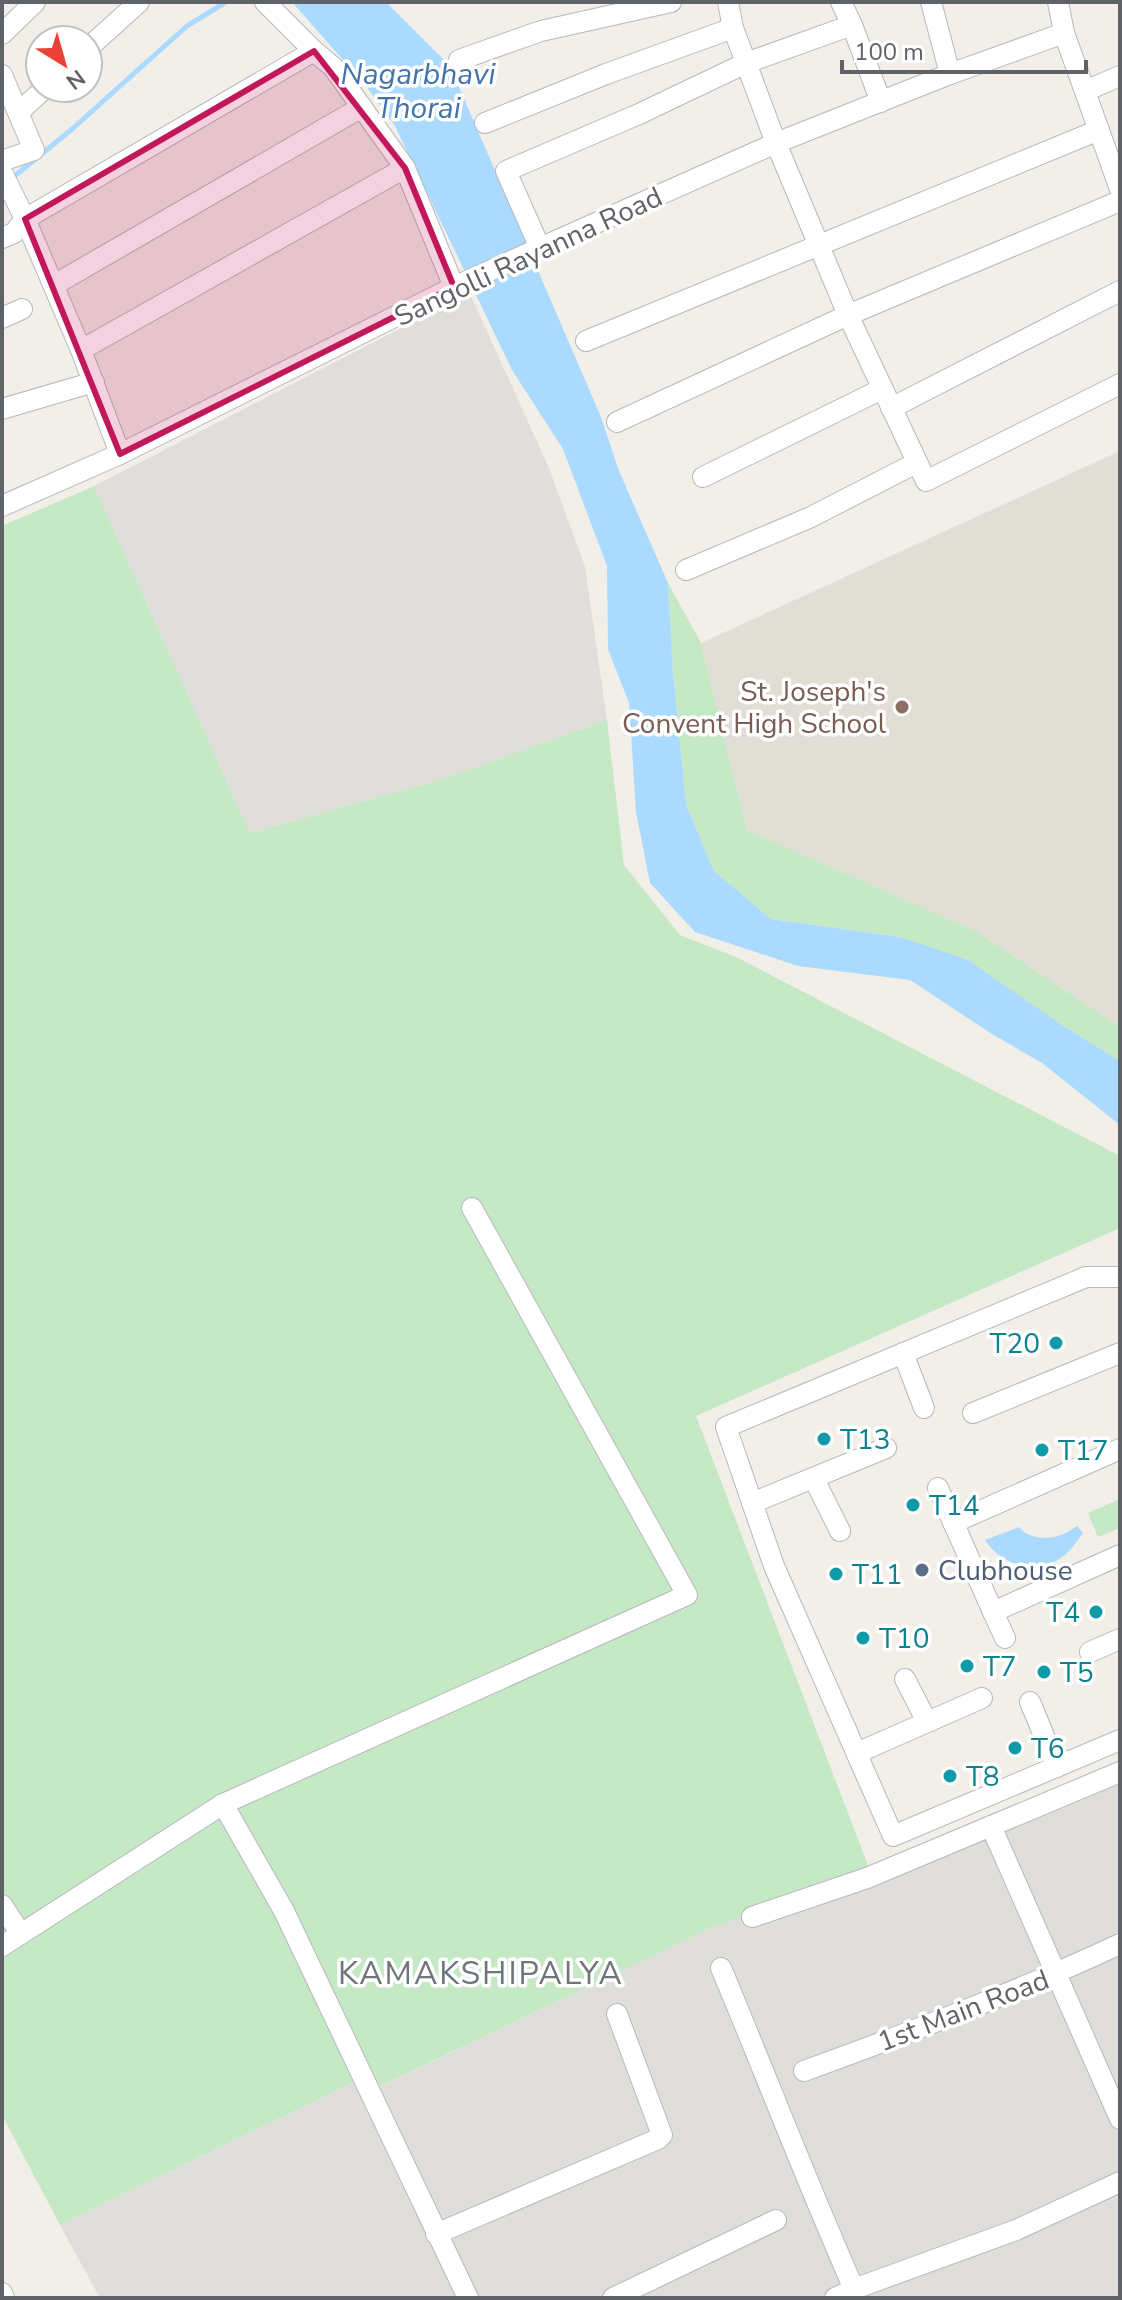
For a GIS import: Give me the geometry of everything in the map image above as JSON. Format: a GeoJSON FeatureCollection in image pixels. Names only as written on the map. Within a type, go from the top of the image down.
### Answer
{"type":"FeatureCollection","features":[{"type":"Feature","properties":{"kind":"street"},"geometry":{"type":"LineString","coordinates":[[2,34],[35,2]]}},
{"type":"Feature","properties":{"kind":"street"},"geometry":{"type":"LineString","coordinates":[[104,34],[139,2]]}},
{"type":"Feature","properties":{"kind":"street"},"geometry":{"type":"LineString","coordinates":[[265,2],[333,67],[405,168],[460,284]]}},
{"type":"Feature","properties":{"kind":"street"},"geometry":{"type":"LineString","coordinates":[[459,60],[541,31],[671,2]]}},
{"type":"Feature","properties":{"kind":"street"},"geometry":{"type":"LineString","coordinates":[[728,2],[733,28],[776,143],[848,315],[926,481],[1120,384]]}},
{"type":"Feature","properties":{"kind":"street"},"geometry":{"type":"LineString","coordinates":[[841,2],[881,102]]}},
{"type":"Feature","properties":{"kind":"street"},"geometry":{"type":"LineString","coordinates":[[931,2],[950,74]]}},
{"type":"Feature","properties":{"kind":"street"},"geometry":{"type":"LineString","coordinates":[[1058,2],[1064,33],[1118,176]]}},
{"type":"Feature","properties":{"kind":"street"},"geometry":{"type":"LineString","coordinates":[[537,249],[506,171],[639,114],[746,63],[852,25]]}},
{"type":"Feature","properties":{"kind":"street"},"geometry":{"type":"LineString","coordinates":[[485,123],[606,74],[733,28]]}},
{"type":"Feature","properties":{"kind":"street","name":"Sangolli Rayanna Road"},"geometry":{"type":"LineString","coordinates":[[2,506],[120,454],[460,284],[537,249],[776,143],[1064,33]]}},
{"type":"Feature","properties":{"kind":"street"},"geometry":{"type":"LineString","coordinates":[[2,238],[14,233],[25,219],[314,51]]}},
{"type":"Feature","properties":{"kind":"street"},"geometry":{"type":"LineString","coordinates":[[2,75],[34,150],[2,161]]}},
{"type":"Feature","properties":{"kind":"street"},"geometry":{"type":"LineString","coordinates":[[1085,91],[1120,76]]}},
{"type":"Feature","properties":{"kind":"street"},"geometry":{"type":"LineString","coordinates":[[19,112],[28,104]]}},
{"type":"Feature","properties":{"kind":"street"},"geometry":{"type":"LineString","coordinates":[[54,285],[362,107]]}},
{"type":"Feature","properties":{"kind":"street"},"geometry":{"type":"LineString","coordinates":[[586,341],[1099,130]]}},
{"type":"Feature","properties":{"kind":"street"},"geometry":{"type":"LineString","coordinates":[[81,350],[405,168]]}},
{"type":"Feature","properties":{"kind":"street"},"geometry":{"type":"LineString","coordinates":[[6,179],[81,350],[120,454]]}},
{"type":"Feature","properties":{"kind":"street"},"geometry":{"type":"LineString","coordinates":[[617,422],[848,315],[1120,201]]}},
{"type":"Feature","properties":{"kind":"street"},"geometry":{"type":"LineString","coordinates":[[891,408],[1120,291]]}},
{"type":"Feature","properties":{"kind":"street"},"geometry":{"type":"LineString","coordinates":[[2,318],[22,309]]}},
{"type":"Feature","properties":{"kind":"street"},"geometry":{"type":"LineString","coordinates":[[2,409],[94,382]]}},
{"type":"Feature","properties":{"kind":"street"},"geometry":{"type":"LineString","coordinates":[[703,477],[882,389]]}},
{"type":"Feature","properties":{"kind":"street"},"geometry":{"type":"LineString","coordinates":[[686,570],[811,517],[916,463]]}},
{"type":"Feature","properties":{"kind":"street"},"geometry":{"type":"LineString","coordinates":[[2,1946],[223,1804],[687,1595],[472,1208]]}},
{"type":"Feature","properties":{"kind":"street"},"geometry":{"type":"LineString","coordinates":[[1120,1277],[1086,1277],[726,1427],[774,1566],[893,1836],[1120,1740]]}},
{"type":"Feature","properties":{"kind":"street"},"geometry":{"type":"LineString","coordinates":[[903,1353],[924,1408]]}},
{"type":"Feature","properties":{"kind":"street"},"geometry":{"type":"LineString","coordinates":[[973,1413],[1120,1353]]}},
{"type":"Feature","properties":{"kind":"street"},"geometry":{"type":"LineString","coordinates":[[752,1503],[886,1448]]}},
{"type":"Feature","properties":{"kind":"street"},"geometry":{"type":"LineString","coordinates":[[953,1523],[1120,1449]]}},
{"type":"Feature","properties":{"kind":"street"},"geometry":{"type":"LineString","coordinates":[[814,1479],[840,1531]]}},
{"type":"Feature","properties":{"kind":"street"},"geometry":{"type":"LineString","coordinates":[[938,1488],[1005,1638]]}},
{"type":"Feature","properties":{"kind":"street"},"geometry":{"type":"LineString","coordinates":[[993,1612],[1120,1555]]}},
{"type":"Feature","properties":{"kind":"street"},"geometry":{"type":"LineString","coordinates":[[1090,1652],[1120,1639]]}},
{"type":"Feature","properties":{"kind":"street"},"geometry":{"type":"LineString","coordinates":[[905,1679],[927,1722]]}},
{"type":"Feature","properties":{"kind":"street"},"geometry":{"type":"LineString","coordinates":[[857,1753],[982,1698]]}},
{"type":"Feature","properties":{"kind":"street"},"geometry":{"type":"LineString","coordinates":[[1030,1702],[1066,1763],[1086,1786]]}},
{"type":"Feature","properties":{"kind":"street"},"geometry":{"type":"LineString","coordinates":[[752,1917],[867,1878],[1120,1772]]}},
{"type":"Feature","properties":{"kind":"street"},"geometry":{"type":"LineString","coordinates":[[223,1804],[284,1911],[468,2298]]}},
{"type":"Feature","properties":{"kind":"street"},"geometry":{"type":"LineString","coordinates":[[991,1826],[1120,2119]]}},
{"type":"Feature","properties":{"kind":"street"},"geometry":{"type":"LineString","coordinates":[[2,1905],[21,1934]]}},
{"type":"Feature","properties":{"kind":"street","name":"1st Main Road"},"geometry":{"type":"LineString","coordinates":[[804,2071],[1054,1975],[1120,1944]]}},
{"type":"Feature","properties":{"kind":"street"},"geometry":{"type":"LineString","coordinates":[[721,1968],[809,2187],[854,2289]]}},
{"type":"Feature","properties":{"kind":"street"},"geometry":{"type":"LineString","coordinates":[[436,2234],[662,2135],[617,2014]]}},
{"type":"Feature","properties":{"kind":"street"},"geometry":{"type":"LineString","coordinates":[[835,2298],[1016,2230],[1120,2182]]}},
{"type":"Feature","properties":{"kind":"street"},"geometry":{"type":"LineString","coordinates":[[613,2298],[776,2220]]}},
{"type":"Feature","properties":{"kind":"highlighted area"},"geometry":{"type":"Polygon","coordinates":[[[314,51],[405,168],[454,287],[120,454],[25,219],[314,51]]]}},
{"type":"Feature","properties":{"kind":"shaded area"},"geometry":{"type":"Polygon","coordinates":[[[471,296],[549,468],[585,567],[607,720],[443,779],[250,833],[94,486],[419,319],[471,296]]]}},
{"type":"Feature","properties":{"kind":"shaded area","name":"St. Joseph's Convent High School"},"geometry":{"type":"Polygon","coordinates":[[[1120,451],[1120,1027],[976,931],[747,830],[701,643],[1120,451]]]}},
{"type":"Feature","properties":{"kind":"shaded area"},"geometry":{"type":"Polygon","coordinates":[[[1120,1760],[1120,2298],[476,2298],[375,2089],[711,1928],[869,1868],[1120,1760]]]}},
{"type":"Feature","properties":{"kind":"shaded area"},"geometry":{"type":"Polygon","coordinates":[[[355,2082],[460,2298],[100,2298],[60,2225],[355,2082]]]}},
{"type":"Feature","properties":{"kind":"green space"},"geometry":{"type":"Polygon","coordinates":[[[94,486],[250,833],[443,779],[607,720],[624,865],[680,935],[738,958],[1120,1156],[1120,1228],[696,1416],[869,1868],[711,1928],[374,2089],[354,2082],[60,2225],[2,2115],[2,526],[94,486]]]}},
{"type":"Feature","properties":{"kind":"green space"},"geometry":{"type":"Polygon","coordinates":[[[668,583],[701,643],[747,830],[976,931],[1120,1027],[1120,1061],[1063,1026],[900,937],[771,919],[714,871],[686,804],[668,583]]]}},
{"type":"Feature","properties":{"kind":"green space"},"geometry":{"type":"Polygon","coordinates":[[[1120,1499],[1120,1528],[1098,1537],[1088,1513],[1120,1499]]]}},
{"type":"Feature","properties":{"kind":"water","name":"Nagarbhavi Thorai"},"geometry":{"type":"Polygon","coordinates":[[[292,2],[386,2],[450,66],[601,417],[619,471],[668,583],[686,804],[714,871],[771,919],[900,937],[968,960],[1120,1061],[1120,1125],[1042,1063],[910,980],[798,966],[695,932],[650,883],[636,812],[629,703],[608,649],[607,566],[563,449],[512,370],[395,126],[366,86],[292,2]]]}},
{"type":"Feature","properties":{"kind":"water"},"geometry":{"type":"Polygon","coordinates":[[[1077,1526],[1083,1533],[1071,1549],[1052,1563],[1042,1566],[1031,1567],[1010,1561],[1000,1556],[985,1540],[1019,1527],[1032,1536],[1048,1538],[1077,1526]]]}},
{"type":"Feature","properties":{"kind":"waterway"},"geometry":{"type":"LineString","coordinates":[[11,179],[187,26],[226,2]]}},
{"type":"Feature","properties":{"kind":"place","name":"St. Joseph's Convent High School"},"geometry":{"type":"Point","coordinates":[902,707]}},
{"type":"Feature","properties":{"kind":"place","name":"T20"},"geometry":{"type":"Point","coordinates":[1056,1343]}},
{"type":"Feature","properties":{"kind":"place","name":"T13"},"geometry":{"type":"Point","coordinates":[824,1439]}},
{"type":"Feature","properties":{"kind":"place","name":"T17"},"geometry":{"type":"Point","coordinates":[1042,1450]}},
{"type":"Feature","properties":{"kind":"place","name":"T14"},"geometry":{"type":"Point","coordinates":[913,1505]}},
{"type":"Feature","properties":{"kind":"place","name":"Clubhouse"},"geometry":{"type":"Point","coordinates":[922,1570]}},
{"type":"Feature","properties":{"kind":"place","name":"T11"},"geometry":{"type":"Point","coordinates":[836,1574]}},
{"type":"Feature","properties":{"kind":"place","name":"T4"},"geometry":{"type":"Point","coordinates":[1096,1612]}},
{"type":"Feature","properties":{"kind":"place","name":"T10"},"geometry":{"type":"Point","coordinates":[863,1638]}},
{"type":"Feature","properties":{"kind":"place","name":"T7"},"geometry":{"type":"Point","coordinates":[967,1666]}},
{"type":"Feature","properties":{"kind":"place","name":"T5"},"geometry":{"type":"Point","coordinates":[1044,1672]}},
{"type":"Feature","properties":{"kind":"place","name":"T6"},"geometry":{"type":"Point","coordinates":[1015,1748]}},
{"type":"Feature","properties":{"kind":"place","name":"T8"},"geometry":{"type":"Point","coordinates":[950,1776]}},
{"type":"Feature","properties":{"kind":"district","name":"KAMAKSHIPALYA"},"geometry":{"type":"Point","coordinates":[481,1973]}}]}
